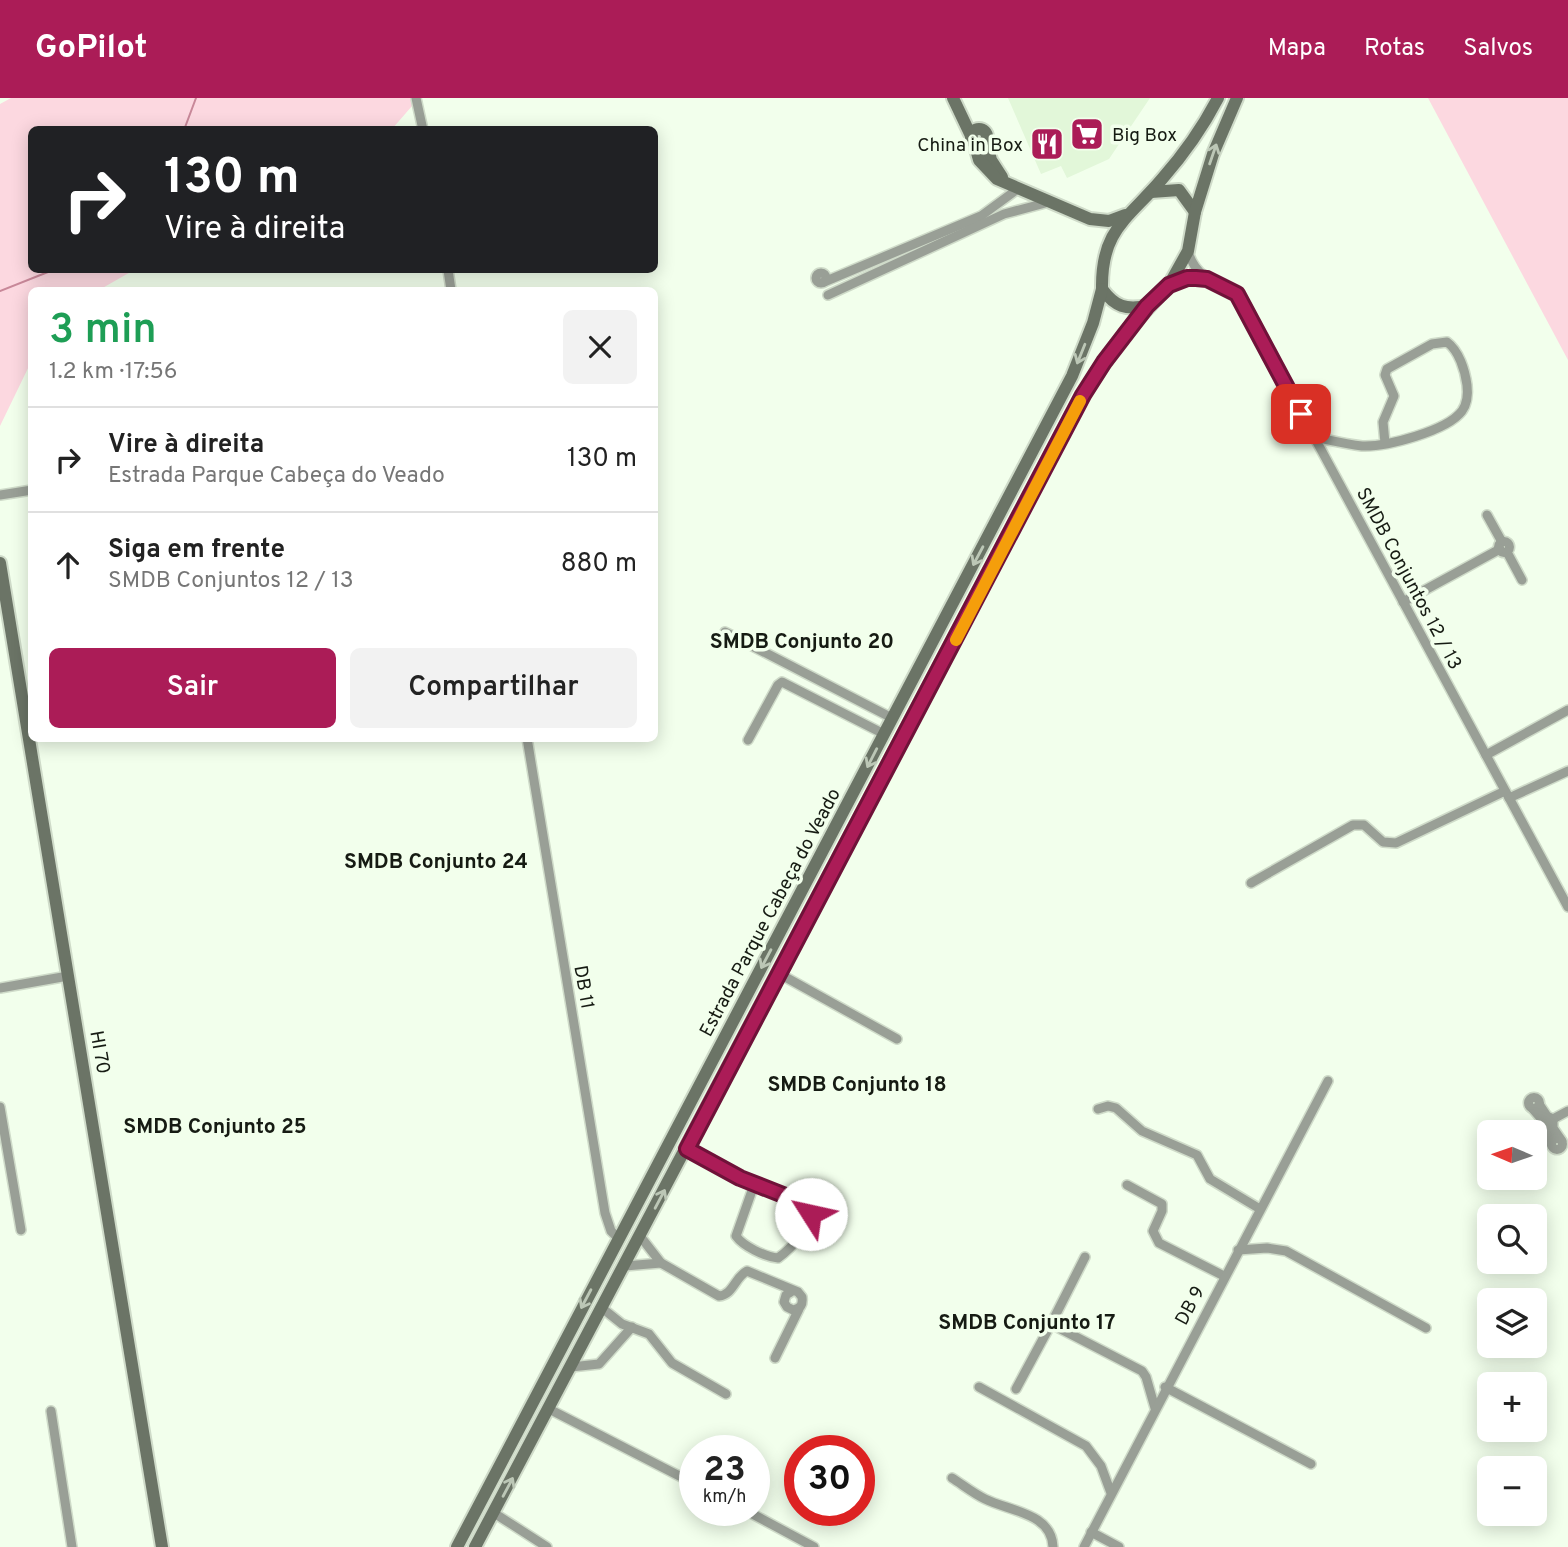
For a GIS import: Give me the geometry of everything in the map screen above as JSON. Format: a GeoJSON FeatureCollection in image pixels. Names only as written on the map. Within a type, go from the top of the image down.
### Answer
{"type":"FeatureCollection","features":[{"type":"Feature","properties":{"kind":"main road"},"geometry":{"type":"LineString","coordinates":[[1218,98],[1184,153],[1152,192],[1117,226],[1107,248],[1102,289],[1117,305],[1126,308],[1147,306],[1169,285],[1188,251],[1195,212],[1213,154],[1237,98]]}},
{"type":"Feature","properties":{"kind":"main road"},"geometry":{"type":"LineString","coordinates":[[955,103],[1006,183],[1090,219],[1103,229],[1107,248]]}},
{"type":"Feature","properties":{"kind":"main road"},"geometry":{"type":"LineString","coordinates":[[1152,192],[1179,190],[1195,212]]}},
{"type":"Feature","properties":{"kind":"main road"},"geometry":{"type":"LineString","coordinates":[[1090,219],[1109,221],[1129,213]]}},
{"type":"Feature","properties":{"kind":"main road","name":"Estrada Parque Cabeça do Veado"},"geometry":{"type":"LineString","coordinates":[[457,1547],[1072,376],[1093,323],[1102,289]]}},
{"type":"Feature","properties":{"kind":"main road","name":"Estrada Parque Cabeça do Veado"},"geometry":{"type":"LineString","coordinates":[[475,1547],[1083,395],[1104,362],[1147,306]]}},
{"type":"Feature","properties":{"kind":"main road","name":"HI 70"},"geometry":{"type":"LineString","coordinates":[[0,563],[28,733]]}},
{"type":"Feature","properties":{"kind":"main road","name":"HI 70"},"geometry":{"type":"LineString","coordinates":[[29,742],[162,1547]]}},
{"type":"Feature","properties":{"kind":"main road"},"geometry":{"type":"LineString","coordinates":[[679,1122],[696,1132]]}},
{"type":"Feature","properties":{"kind":"main road"},"geometry":{"type":"LineString","coordinates":[[541,1384],[555,1398]]}},
{"type":"Feature","properties":{"kind":"street"},"geometry":{"type":"LineString","coordinates":[[416,98],[422,126]]}},
{"type":"Feature","properties":{"kind":"street"},"geometry":{"type":"LineString","coordinates":[[823,278],[836,278],[981,216],[1019,188]]}},
{"type":"Feature","properties":{"kind":"street"},"geometry":{"type":"LineString","coordinates":[[828,295],[1004,214],[1050,202]]}},
{"type":"Feature","properties":{"kind":"street","name":"SMDB Conjuntos 12 / 13"},"geometry":{"type":"LineString","coordinates":[[1188,251],[1192,265],[1207,279],[1237,294],[1568,907]]}},
{"type":"Feature","properties":{"kind":"street"},"geometry":{"type":"LineString","coordinates":[[1169,285],[1187,278],[1207,279]]}},
{"type":"Feature","properties":{"kind":"street"},"geometry":{"type":"LineString","coordinates":[[1314,437],[1362,446],[1385,443],[1439,428],[1463,410],[1467,388],[1455,350],[1447,342],[1432,344],[1387,369],[1385,375],[1394,396],[1383,422],[1385,443]]}},
{"type":"Feature","properties":{"kind":"street"},"geometry":{"type":"LineString","coordinates":[[0,495],[28,491]]}},
{"type":"Feature","properties":{"kind":"street"},"geometry":{"type":"LineString","coordinates":[[1487,515],[1522,580]]}},
{"type":"Feature","properties":{"kind":"street"},"geometry":{"type":"LineString","coordinates":[[1403,602],[1503,548]]}},
{"type":"Feature","properties":{"kind":"street"},"geometry":{"type":"LineString","coordinates":[[725,632],[892,719]]}},
{"type":"Feature","properties":{"kind":"street"},"geometry":{"type":"LineString","coordinates":[[748,740],[782,682],[884,734]]}},
{"type":"Feature","properties":{"kind":"street"},"geometry":{"type":"LineString","coordinates":[[1486,755],[1568,710]]}},
{"type":"Feature","properties":{"kind":"street","name":"DB 11"},"geometry":{"type":"LineString","coordinates":[[528,742],[605,1213],[611,1231],[618,1238]]}},
{"type":"Feature","properties":{"kind":"street"},"geometry":{"type":"LineString","coordinates":[[1251,883],[1353,825],[1364,825],[1383,842],[1396,844],[1507,794],[1568,771]]}},
{"type":"Feature","properties":{"kind":"street"},"geometry":{"type":"LineString","coordinates":[[778,973],[897,1039]]}},
{"type":"Feature","properties":{"kind":"street"},"geometry":{"type":"LineString","coordinates":[[0,988],[68,976]]}},
{"type":"Feature","properties":{"kind":"street","name":"DB 9"},"geometry":{"type":"LineString","coordinates":[[1086,1546],[1090,1532],[1165,1387],[1328,1081]]}},
{"type":"Feature","properties":{"kind":"street"},"geometry":{"type":"LineString","coordinates":[[1098,1109],[1104,1106],[1112,1107],[1142,1131],[1197,1156],[1210,1179],[1260,1209]]}},
{"type":"Feature","properties":{"kind":"street"},"geometry":{"type":"LineString","coordinates":[[1536,1106],[1553,1119],[1553,1128],[1562,1141],[1556,1138],[1551,1144],[1546,1124],[1536,1106]]}},
{"type":"Feature","properties":{"kind":"street"},"geometry":{"type":"LineString","coordinates":[[0,1107],[20,1230]]}},
{"type":"Feature","properties":{"kind":"street"},"geometry":{"type":"LineString","coordinates":[[1553,1119],[1568,1111]]}},
{"type":"Feature","properties":{"kind":"street"},"geometry":{"type":"LineString","coordinates":[[687,1149],[754,1185],[806,1204],[811,1210],[801,1233],[778,1258],[740,1241],[736,1236],[754,1185]]}},
{"type":"Feature","properties":{"kind":"street"},"geometry":{"type":"LineString","coordinates":[[1127,1185],[1161,1204],[1162,1211],[1153,1231],[1159,1243],[1224,1276]]}},
{"type":"Feature","properties":{"kind":"street"},"geometry":{"type":"LineString","coordinates":[[640,1236],[660,1263],[719,1296],[729,1293],[740,1276],[747,1271],[792,1292],[786,1296],[787,1307],[793,1310],[799,1308],[775,1359]]}},
{"type":"Feature","properties":{"kind":"street"},"geometry":{"type":"LineString","coordinates":[[1238,1250],[1268,1248],[1286,1251],[1426,1328]]}},
{"type":"Feature","properties":{"kind":"street"},"geometry":{"type":"LineString","coordinates":[[1016,1389],[1085,1257]]}},
{"type":"Feature","properties":{"kind":"street"},"geometry":{"type":"LineString","coordinates":[[625,1266],[660,1263]]}},
{"type":"Feature","properties":{"kind":"street"},"geometry":{"type":"LineString","coordinates":[[602,1308],[617,1321],[649,1334],[672,1363],[726,1394]]}},
{"type":"Feature","properties":{"kind":"street"},"geometry":{"type":"LineString","coordinates":[[1051,1324],[1142,1371],[1149,1384],[1155,1408]]}},
{"type":"Feature","properties":{"kind":"street"},"geometry":{"type":"LineString","coordinates":[[571,1367],[599,1364],[632,1327]]}},
{"type":"Feature","properties":{"kind":"street"},"geometry":{"type":"LineString","coordinates":[[979,1387],[1086,1447],[1101,1466],[1111,1493]]}},
{"type":"Feature","properties":{"kind":"street"},"geometry":{"type":"LineString","coordinates":[[1165,1387],[1311,1464]]}},
{"type":"Feature","properties":{"kind":"street"},"geometry":{"type":"LineString","coordinates":[[555,1398],[679,1474]]}},
{"type":"Feature","properties":{"kind":"street"},"geometry":{"type":"LineString","coordinates":[[51,1411],[72,1547]]}},
{"type":"Feature","properties":{"kind":"street"},"geometry":{"type":"LineString","coordinates":[[952,1478],[982,1498],[1006,1505],[1045,1525],[1052,1535],[1053,1547]]}},
{"type":"Feature","properties":{"kind":"street"},"geometry":{"type":"LineString","coordinates":[[494,1513],[547,1547]]}},
{"type":"Feature","properties":{"kind":"street"},"geometry":{"type":"LineString","coordinates":[[770,1524],[814,1547]]}},
{"type":"Feature","properties":{"kind":"street"},"geometry":{"type":"LineString","coordinates":[[1090,1532],[1119,1547]]}},
{"type":"Feature","properties":{"kind":"shaded area"},"geometry":{"type":"Polygon","coordinates":[[[11,98],[419,98],[395,126],[28,126],[28,273],[129,273],[104,287],[28,287],[28,368],[0,426],[0,104],[11,98]]]}},
{"type":"Feature","properties":{"kind":"shaded area"},"geometry":{"type":"Polygon","coordinates":[[[1008,98],[1150,98],[1109,159],[1067,178],[1061,166],[1041,174],[1008,98]]]}},
{"type":"Feature","properties":{"kind":"shaded area"},"geometry":{"type":"Polygon","coordinates":[[[1428,98],[1568,98],[1568,360],[1428,98]]]}},
{"type":"Feature","properties":{"kind":"waterway"},"geometry":{"type":"LineString","coordinates":[[186,126],[196,98]]}},
{"type":"Feature","properties":{"kind":"waterway"},"geometry":{"type":"LineString","coordinates":[[0,291],[45,273]]}},
{"type":"Feature","properties":{"kind":"slow traffic"},"geometry":{"type":"LineString","coordinates":[[956,640],[1080,401]]}},
{"type":"Feature","properties":{"kind":"place","name":"Big Box"},"geometry":{"type":"Point","coordinates":[1087,134]}},
{"type":"Feature","properties":{"kind":"place","name":"China in Box"},"geometry":{"type":"Point","coordinates":[1047,144]}},
{"type":"Feature","properties":{"kind":"district","name":"SMDB Conjunto 20"},"geometry":{"type":"Point","coordinates":[802,641]}},
{"type":"Feature","properties":{"kind":"district","name":"SMDB Conjunto 24"},"geometry":{"type":"Point","coordinates":[436,861]}},
{"type":"Feature","properties":{"kind":"district","name":"SMDB Conjunto 18"},"geometry":{"type":"Point","coordinates":[857,1084]}},
{"type":"Feature","properties":{"kind":"district","name":"SMDB Conjunto 25"},"geometry":{"type":"Point","coordinates":[215,1126]}},
{"type":"Feature","properties":{"kind":"district","name":"SMDB Conjunto 17"},"geometry":{"type":"Point","coordinates":[1027,1322]}},
{"type":"Feature","properties":{"kind":"route"},"geometry":{"type":"LineString","coordinates":[[811,1214],[806,1204],[754,1185],[687,1149],[1083,395],[1124,334],[1147,306],[1169,285],[1187,278],[1196,278],[1207,279],[1237,294],[1301,414]]}}]}
